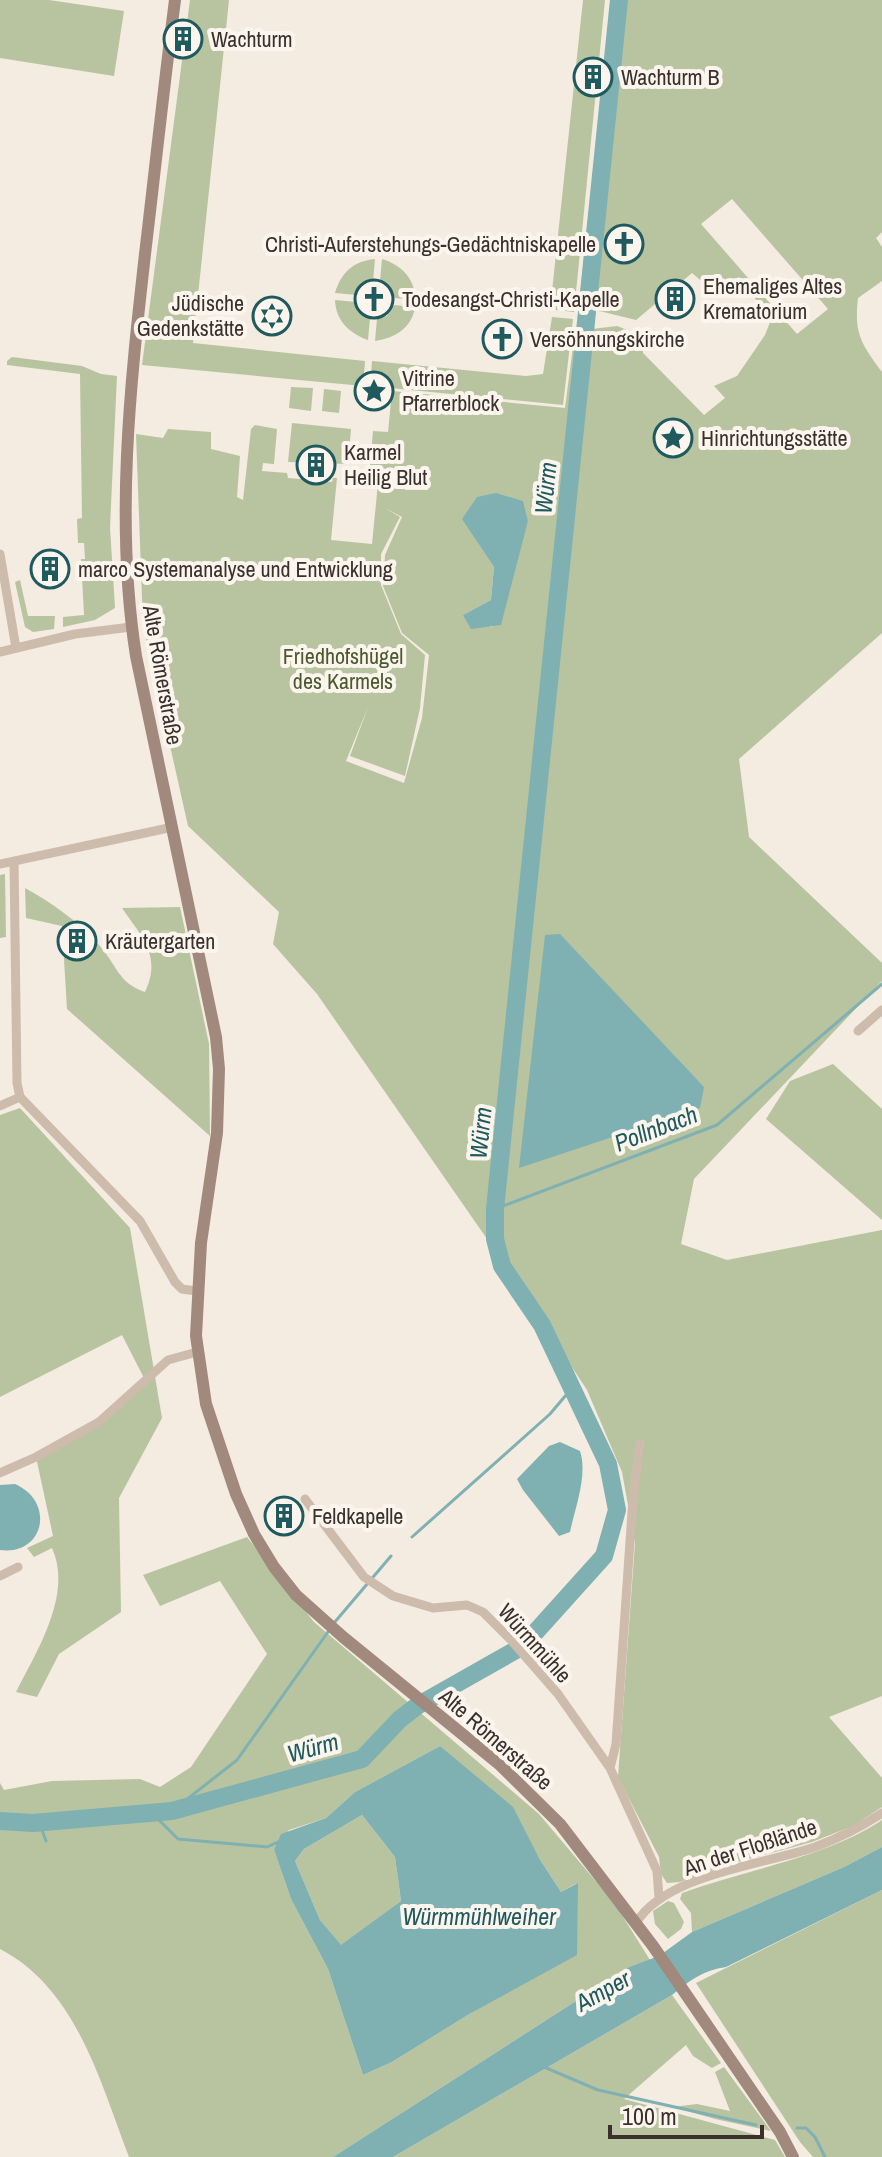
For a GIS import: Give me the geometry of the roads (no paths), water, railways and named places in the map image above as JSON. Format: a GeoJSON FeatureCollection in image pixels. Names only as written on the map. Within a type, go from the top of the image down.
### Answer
{"type":"FeatureCollection","features":[{"type":"Feature","properties":{"kind":"main road","name":"Alte Römerstraße"},"geometry":{"type":"LineString","coordinates":[[175,0],[133,369],[125,526],[131,627],[211,1005],[219,1069],[217,1133],[197,1291],[197,1352],[215,1436],[254,1534],[289,1586],[324,1621],[499,1764],[560,1824],[653,1946],[780,2132],[793,2157]]}},
{"type":"Feature","properties":{"kind":"street"},"geometry":{"type":"LineString","coordinates":[[0,554],[16,648]]}},
{"type":"Feature","properties":{"kind":"street"},"geometry":{"type":"LineString","coordinates":[[0,652],[75,634],[131,627]]}},
{"type":"Feature","properties":{"kind":"street"},"geometry":{"type":"LineString","coordinates":[[0,864],[173,827]]}},
{"type":"Feature","properties":{"kind":"street"},"geometry":{"type":"LineString","coordinates":[[14,861],[17,1083],[20,1097],[140,1221],[175,1282],[182,1289],[197,1291]]}},
{"type":"Feature","properties":{"kind":"street"},"geometry":{"type":"LineString","coordinates":[[858,1031],[882,1010]]}},
{"type":"Feature","properties":{"kind":"street"},"geometry":{"type":"LineString","coordinates":[[0,1106],[20,1097]]}},
{"type":"Feature","properties":{"kind":"street"},"geometry":{"type":"LineString","coordinates":[[0,1473],[99,1422],[168,1360],[197,1352]]}},
{"type":"Feature","properties":{"kind":"street"},"geometry":{"type":"LineString","coordinates":[[610,1768],[616,1744],[633,1498],[640,1443]]}},
{"type":"Feature","properties":{"kind":"street","name":"Würmmühle"},"geometry":{"type":"LineString","coordinates":[[305,1499],[364,1577],[393,1596],[433,1608],[467,1605],[483,1612],[525,1655],[558,1694],[610,1768],[657,1871],[659,1898]]}},
{"type":"Feature","properties":{"kind":"street"},"geometry":{"type":"LineString","coordinates":[[0,1576],[18,1567]]}},
{"type":"Feature","properties":{"kind":"street","name":"An der Floßlände"},"geometry":{"type":"LineString","coordinates":[[636,1923],[645,1908],[659,1898],[728,1871],[814,1847],[856,1830],[882,1813]]}},
{"type":"Feature","properties":{"kind":"water"},"geometry":{"type":"Polygon","coordinates":[[[496,493],[523,501],[528,521],[501,625],[471,629],[463,615],[491,600],[494,567],[462,519],[477,497],[496,493]]]}},
{"type":"Feature","properties":{"kind":"water"},"geometry":{"type":"Polygon","coordinates":[[[560,934],[704,1087],[700,1108],[519,1168],[545,935],[560,934]]]}},
{"type":"Feature","properties":{"kind":"water"},"geometry":{"type":"Polygon","coordinates":[[[560,1442],[580,1451],[583,1470],[570,1532],[559,1536],[517,1479],[549,1446],[560,1442]]]}},
{"type":"Feature","properties":{"kind":"water"},"geometry":{"type":"Polygon","coordinates":[[[15,1484],[28,1492],[36,1503],[40,1514],[39,1526],[27,1545],[15,1550],[0,1550],[0,1485],[15,1484]]]}},
{"type":"Feature","properties":{"kind":"water","name":"Würmmühlweiher"},"geometry":{"type":"Polygon","coordinates":[[[440,1746],[513,1807],[539,1858],[561,1892],[578,1883],[577,1955],[471,2013],[392,2062],[363,2075],[328,1969],[291,1899],[274,1850],[281,1834],[326,1818],[355,1792],[440,1746]],[[362,1815],[304,1849],[295,1861],[320,1920],[341,1945],[401,1901],[395,1857],[362,1815]]]}},
{"type":"Feature","properties":{"kind":"water","name":"Amper"},"geometry":{"type":"Polygon","coordinates":[[[882,1847],[882,1890],[726,1967],[697,1977],[672,1995],[393,2157],[333,2157],[629,1967],[659,1956],[692,1932],[844,1867],[882,1847]]]}},
{"type":"Feature","properties":{"kind":"waterway","name":"Würm"},"geometry":{"type":"LineString","coordinates":[[0,1821],[33,1823],[172,1811],[362,1759],[400,1719],[417,1706],[523,1646],[604,1556],[617,1510],[608,1464],[542,1325],[502,1266],[495,1239],[495,1209],[619,0]]}},
{"type":"Feature","properties":{"kind":"waterway","name":"Pollnbach"},"geometry":{"type":"LineString","coordinates":[[495,1209],[717,1125],[882,984]]}},
{"type":"Feature","properties":{"kind":"waterway"},"geometry":{"type":"LineString","coordinates":[[412,1537],[550,1414],[572,1388]]}},
{"type":"Feature","properties":{"kind":"waterway"},"geometry":{"type":"LineString","coordinates":[[334,1623],[391,1556]]}},
{"type":"Feature","properties":{"kind":"waterway"},"geometry":{"type":"LineString","coordinates":[[172,1811],[237,1760],[330,1629]]}},
{"type":"Feature","properties":{"kind":"waterway"},"geometry":{"type":"LineString","coordinates":[[152,1813],[178,1839],[267,1847],[278,1842]]}},
{"type":"Feature","properties":{"kind":"waterway"},"geometry":{"type":"LineString","coordinates":[[39,1822],[46,1841]]}},
{"type":"Feature","properties":{"kind":"waterway"},"geometry":{"type":"LineString","coordinates":[[544,2067],[598,2090],[756,2125]]}},
{"type":"Feature","properties":{"kind":"waterway"},"geometry":{"type":"LineString","coordinates":[[797,2128],[806,2128],[815,2137],[825,2157]]}},
{"type":"Feature","properties":{"kind":"place","name":"Wachturm"},"geometry":{"type":"Point","coordinates":[183,39]}},
{"type":"Feature","properties":{"kind":"place","name":"Wachturm B"},"geometry":{"type":"Point","coordinates":[593,77]}},
{"type":"Feature","properties":{"kind":"place","name":"Christi-Auferstehungs-Gedächtniskapelle"},"geometry":{"type":"Point","coordinates":[624,244]}},
{"type":"Feature","properties":{"kind":"place","name":"Todesangst-Christi-Kapelle"},"geometry":{"type":"Point","coordinates":[374,299]}},
{"type":"Feature","properties":{"kind":"place","name":"Ehemaliges Altes Krematorium"},"geometry":{"type":"Point","coordinates":[675,299]}},
{"type":"Feature","properties":{"kind":"place","name":"Jüdische Gedenkstätte"},"geometry":{"type":"Point","coordinates":[272,316]}},
{"type":"Feature","properties":{"kind":"place","name":"Versöhnungskirche"},"geometry":{"type":"Point","coordinates":[502,339]}},
{"type":"Feature","properties":{"kind":"place","name":"Vitrine Pfarrerblock"},"geometry":{"type":"Point","coordinates":[374,391]}},
{"type":"Feature","properties":{"kind":"place","name":"Hinrichtungsstätte"},"geometry":{"type":"Point","coordinates":[673,438]}},
{"type":"Feature","properties":{"kind":"place","name":"Karmel Heilig Blut"},"geometry":{"type":"Point","coordinates":[316,465]}},
{"type":"Feature","properties":{"kind":"place","name":"marco Systemanalyse und Entwicklung"},"geometry":{"type":"Point","coordinates":[50,569]}},
{"type":"Feature","properties":{"kind":"place","name":"Kräutergarten"},"geometry":{"type":"Point","coordinates":[77,941]}},
{"type":"Feature","properties":{"kind":"place","name":"Feldkapelle"},"geometry":{"type":"Point","coordinates":[284,1516]}},
{"type":"Feature","properties":{"kind":"park label","name":"Friedhofshügel des Karmels"},"geometry":{"type":"Point","coordinates":[343,668]}}]}
